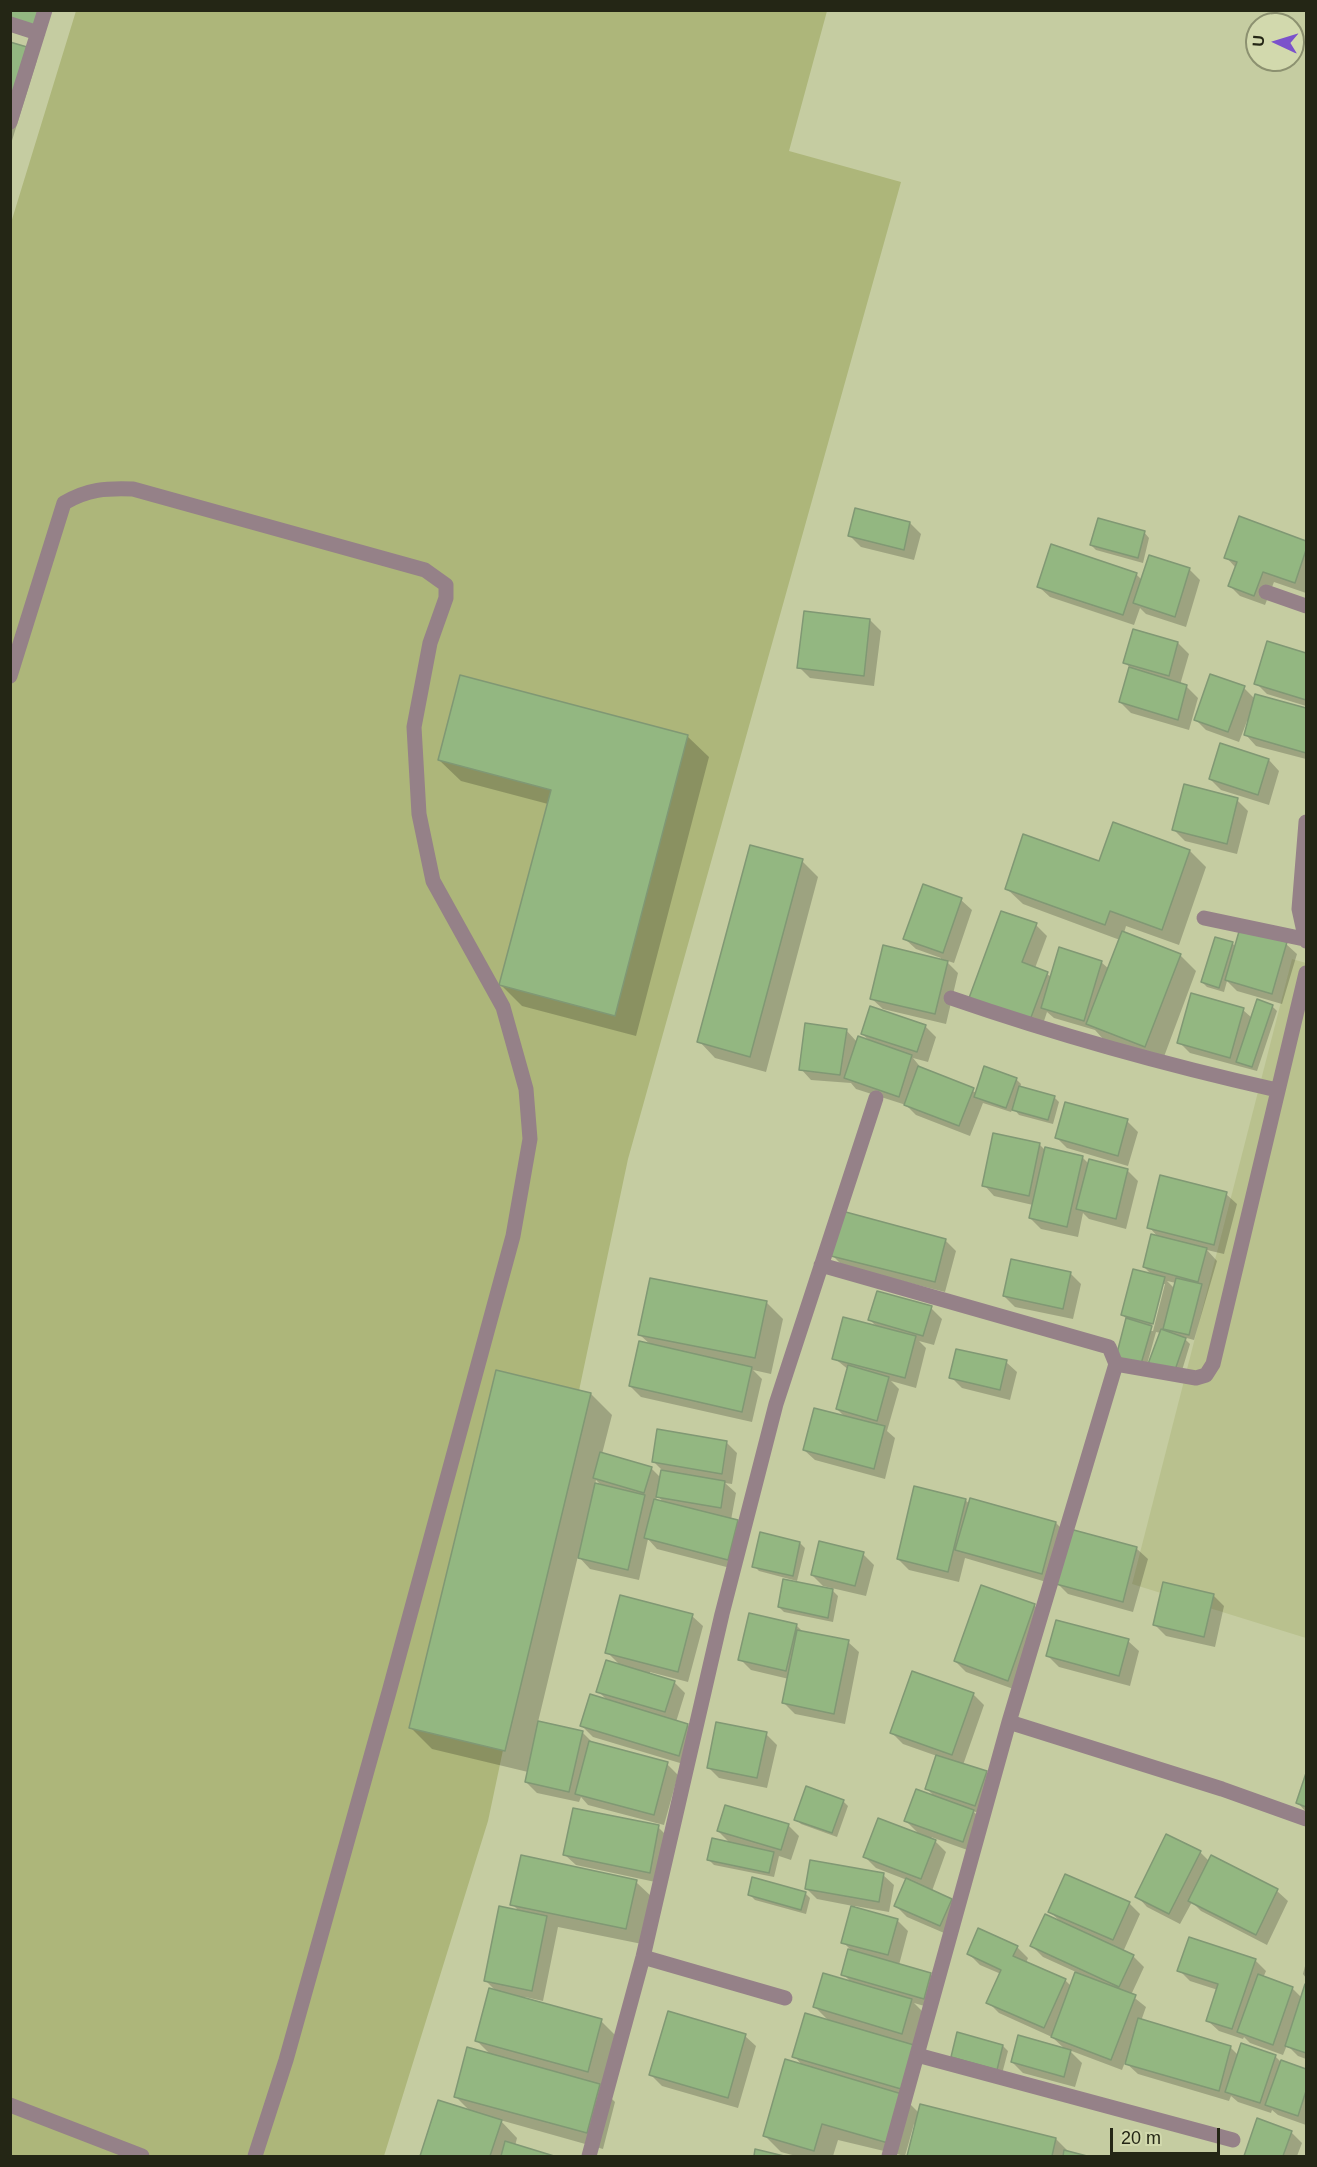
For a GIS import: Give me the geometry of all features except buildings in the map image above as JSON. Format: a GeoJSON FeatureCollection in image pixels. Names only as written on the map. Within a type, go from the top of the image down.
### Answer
{"type":"FeatureCollection","features":[{"type":"Feature","properties":{"kind":"street"},"geometry":{"type":"LineString","coordinates":[[10,122],[45,10]]}},
{"type":"Feature","properties":{"kind":"street"},"geometry":{"type":"LineString","coordinates":[[10,24],[38,33]]}},
{"type":"Feature","properties":{"kind":"street"},"geometry":{"type":"LineString","coordinates":[[10,676],[64,503],[81,493],[99,488],[133,489],[425,570],[446,585],[446,598],[430,643],[414,727],[419,814],[433,881],[503,1007],[526,1089],[530,1139],[513,1236],[286,2060],[255,2157]]}},
{"type":"Feature","properties":{"kind":"street"},"geometry":{"type":"LineString","coordinates":[[1266,592],[1306,606]]}},
{"type":"Feature","properties":{"kind":"street"},"geometry":{"type":"LineString","coordinates":[[1204,918],[1305,940],[1299,909],[1306,822]]}},
{"type":"Feature","properties":{"kind":"street"},"geometry":{"type":"LineString","coordinates":[[1116,1364],[1196,1378],[1206,1375],[1213,1364],[1306,973]]}},
{"type":"Feature","properties":{"kind":"street"},"geometry":{"type":"LineString","coordinates":[[951,998],[1034,1027],[1150,1060],[1277,1090]]}},
{"type":"Feature","properties":{"kind":"street"},"geometry":{"type":"LineString","coordinates":[[589,2157],[642,1957],[722,1614],[776,1404],[876,1098]]}},
{"type":"Feature","properties":{"kind":"street"},"geometry":{"type":"LineString","coordinates":[[821,1265],[1109,1347],[1116,1364],[1009,1722],[889,2157]]}},
{"type":"Feature","properties":{"kind":"street"},"geometry":{"type":"LineString","coordinates":[[1009,1722],[1222,1789],[1306,1819]]}},
{"type":"Feature","properties":{"kind":"street"},"geometry":{"type":"LineString","coordinates":[[642,1957],[785,1998]]}},
{"type":"Feature","properties":{"kind":"street"},"geometry":{"type":"LineString","coordinates":[[918,2055],[1233,2140]]}},
{"type":"Feature","properties":{"kind":"street"},"geometry":{"type":"LineString","coordinates":[[10,2105],[142,2157]]}},
{"type":"Feature","properties":{"kind":"shaded area"},"geometry":{"type":"Polygon","coordinates":[[[76,11],[827,11],[789,151],[901,182],[628,1159],[488,1821],[384,2156],[11,2156],[10,226],[76,11]]]}},
{"type":"Feature","properties":{"kind":"shaded area"},"geometry":{"type":"Polygon","coordinates":[[[1292,959],[1306,963],[1306,1638],[1132,1584],[1292,959]]]}}]}
